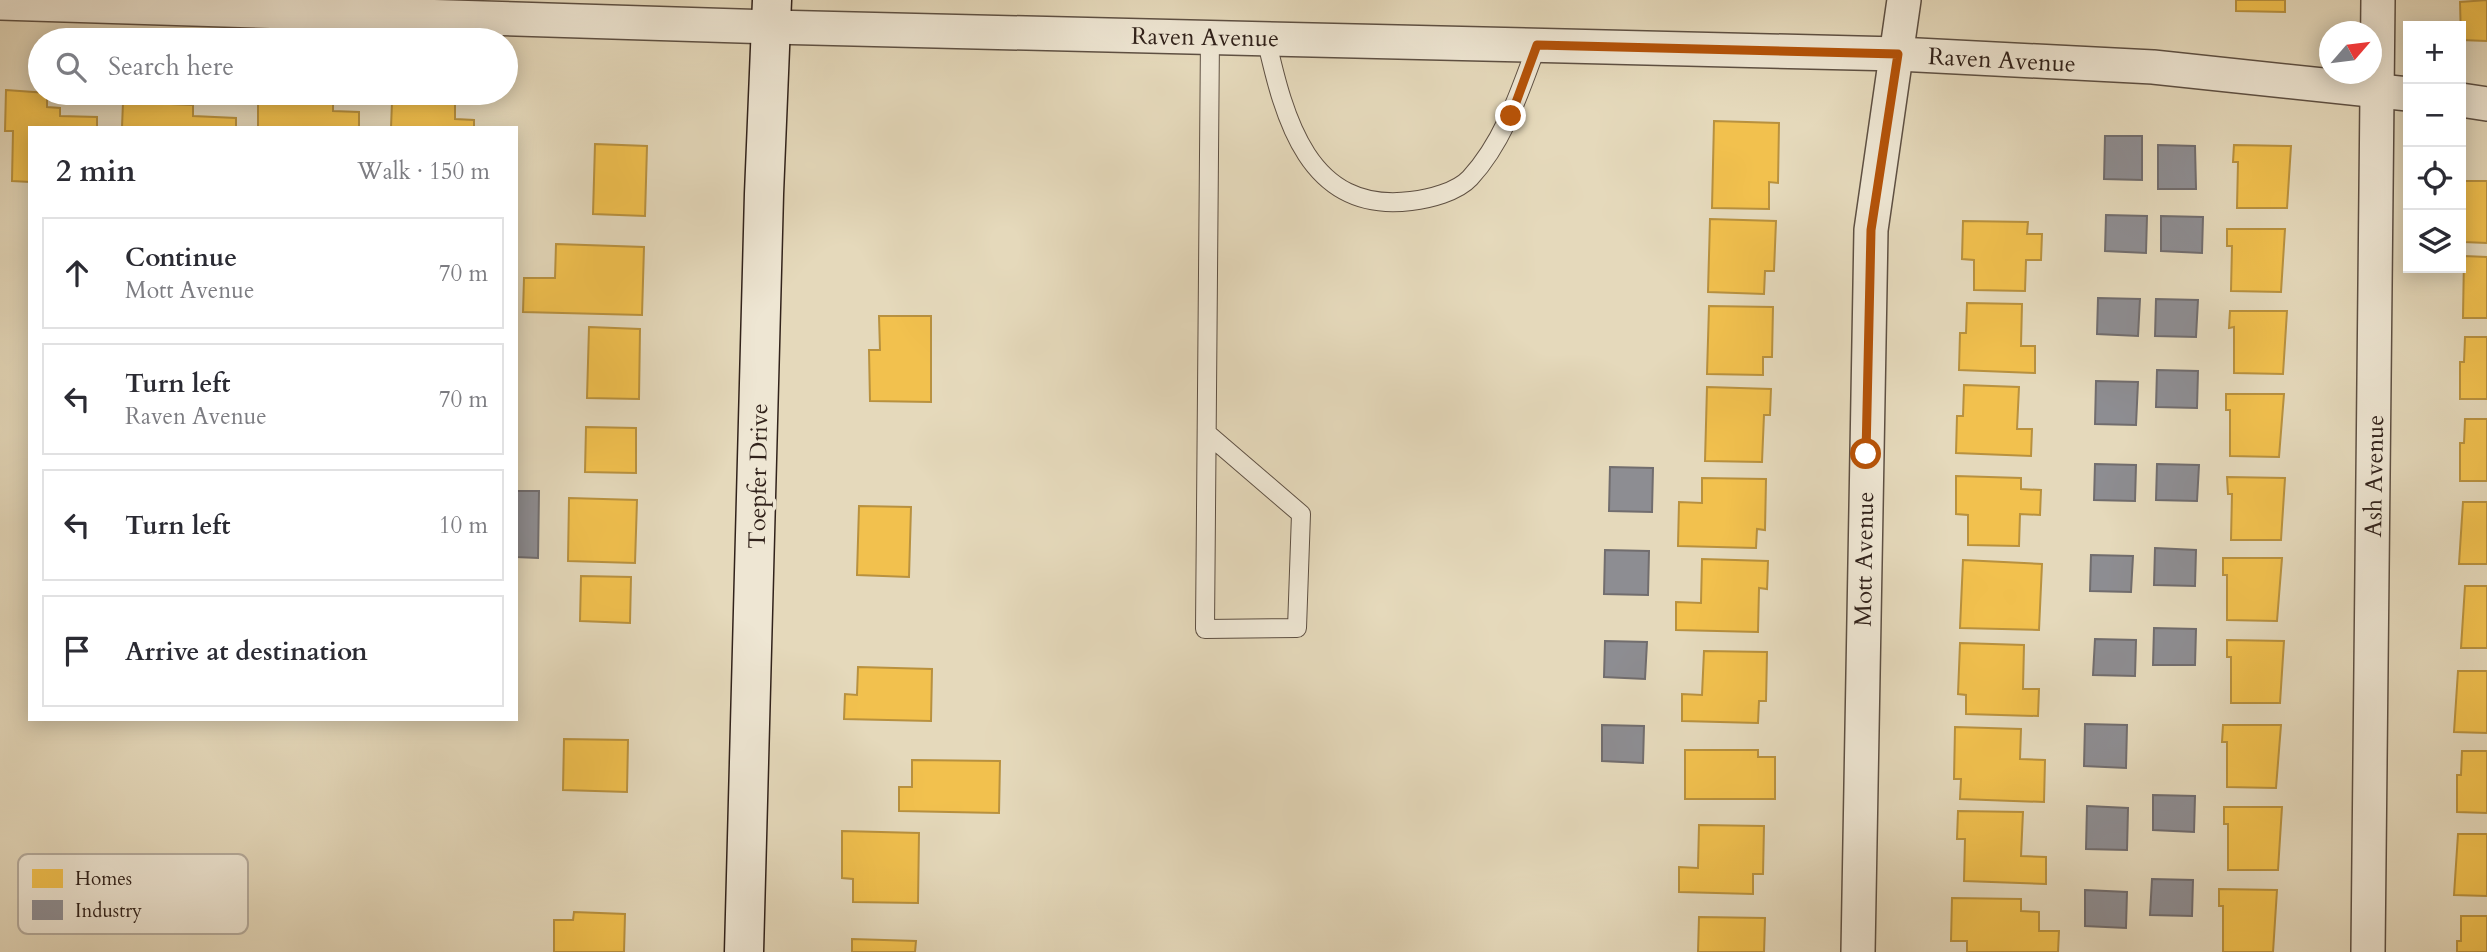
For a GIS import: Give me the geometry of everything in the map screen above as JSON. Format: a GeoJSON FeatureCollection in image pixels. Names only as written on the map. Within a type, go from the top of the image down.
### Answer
{"type":"FeatureCollection","features":[{"type":"Feature","properties":{"kind":"street","name":"Mott Avenue"},"geometry":{"type":"LineString","coordinates":[[1858,952],[1871,230],[1904,0]]}},
{"type":"Feature","properties":{"kind":"street","name":"Ash Avenue"},"geometry":{"type":"LineString","coordinates":[[2368,952],[2393,92],[2378,0]]}},
{"type":"Feature","properties":{"kind":"street","name":"Raven Avenue"},"geometry":{"type":"LineString","coordinates":[[0,3],[772,13],[1210,36],[1898,54],[2153,67],[2393,92]]}},
{"type":"Feature","properties":{"kind":"street","name":"Toepfer Drive"},"geometry":{"type":"LineString","coordinates":[[744,952],[764,194],[772,13]]}},
{"type":"Feature","properties":{"kind":"street"},"geometry":{"type":"LineString","coordinates":[[2466,101],[2487,104]]}},
{"type":"Feature","properties":{"kind":"lane"},"geometry":{"type":"LineString","coordinates":[[1209,435],[1301,514],[1297,628],[1205,629],[1209,435],[1210,36]]}},
{"type":"Feature","properties":{"kind":"lane"},"geometry":{"type":"LineString","coordinates":[[1266,38],[1281,103],[1317,170],[1335,187],[1361,200],[1394,204],[1425,200],[1469,179],[1511,116],[1537,45]]}},
{"type":"Feature","properties":{"kind":"building: Homes"},"geometry":{"type":"Polygon","coordinates":[[[2236,0],[2285,0],[2285,12],[2236,11],[2236,0]]]}},
{"type":"Feature","properties":{"kind":"building: Homes"},"geometry":{"type":"Polygon","coordinates":[[[2487,0],[2487,41],[2466,40],[2466,21],[2460,21],[2460,2],[2487,0]]]}},
{"type":"Feature","properties":{"kind":"building: Homes"},"geometry":{"type":"Polygon","coordinates":[[[6,90],[28,92],[28,105],[60,108],[60,116],[97,117],[97,126],[28,126],[28,182],[12,181],[13,131],[5,131],[6,90]]]}},
{"type":"Feature","properties":{"kind":"building: Homes"},"geometry":{"type":"Polygon","coordinates":[[[123,105],[193,105],[193,116],[236,118],[236,126],[122,126],[123,105]]]}},
{"type":"Feature","properties":{"kind":"building: Homes"},"geometry":{"type":"Polygon","coordinates":[[[258,105],[333,105],[333,111],[359,112],[359,126],[258,126],[258,105]]]}},
{"type":"Feature","properties":{"kind":"building: Homes"},"geometry":{"type":"Polygon","coordinates":[[[392,105],[455,105],[455,119],[474,120],[474,126],[391,126],[392,105]]]}},
{"type":"Feature","properties":{"kind":"building: Homes"},"geometry":{"type":"Polygon","coordinates":[[[1714,121],[1779,123],[1778,183],[1769,182],[1769,209],[1712,208],[1714,121]]]}},
{"type":"Feature","properties":{"kind":"building: Homes"},"geometry":{"type":"Polygon","coordinates":[[[595,144],[647,146],[645,216],[593,214],[595,144]]]}},
{"type":"Feature","properties":{"kind":"building: Homes"},"geometry":{"type":"Polygon","coordinates":[[[2234,145],[2291,146],[2287,208],[2237,208],[2238,162],[2233,162],[2234,145]]]}},
{"type":"Feature","properties":{"kind":"building: Homes"},"geometry":{"type":"Polygon","coordinates":[[[2466,181],[2487,181],[2487,243],[2466,242],[2466,181]]]}},
{"type":"Feature","properties":{"kind":"building: Homes"},"geometry":{"type":"Polygon","coordinates":[[[1710,219],[1776,221],[1774,271],[1765,271],[1764,294],[1708,292],[1710,219]]]}},
{"type":"Feature","properties":{"kind":"building: Homes"},"geometry":{"type":"Polygon","coordinates":[[[1963,221],[2028,222],[2027,234],[2042,234],[2041,260],[2026,260],[2025,291],[1974,290],[1974,260],[1962,259],[1963,221]]]}},
{"type":"Feature","properties":{"kind":"building: Homes"},"geometry":{"type":"Polygon","coordinates":[[[2227,229],[2285,229],[2281,292],[2231,291],[2232,246],[2227,246],[2227,229]]]}},
{"type":"Feature","properties":{"kind":"building: Homes"},"geometry":{"type":"Polygon","coordinates":[[[556,244],[644,247],[642,315],[523,312],[524,278],[555,278],[556,244]]]}},
{"type":"Feature","properties":{"kind":"building: Homes"},"geometry":{"type":"Polygon","coordinates":[[[2466,256],[2487,257],[2487,318],[2463,318],[2466,256]]]}},
{"type":"Feature","properties":{"kind":"building: Homes"},"geometry":{"type":"Polygon","coordinates":[[[1967,303],[2022,304],[2021,346],[2035,346],[2035,373],[1959,370],[1960,333],[1966,333],[1967,303]]]}},
{"type":"Feature","properties":{"kind":"building: Homes"},"geometry":{"type":"Polygon","coordinates":[[[1709,306],[1773,307],[1772,357],[1763,357],[1763,375],[1707,374],[1709,306]]]}},
{"type":"Feature","properties":{"kind":"building: Homes"},"geometry":{"type":"Polygon","coordinates":[[[2230,311],[2287,311],[2283,374],[2234,373],[2234,327],[2229,328],[2230,311]]]}},
{"type":"Feature","properties":{"kind":"building: Homes"},"geometry":{"type":"Polygon","coordinates":[[[879,316],[931,316],[931,402],[870,401],[869,350],[880,350],[879,316]]]}},
{"type":"Feature","properties":{"kind":"building: Homes"},"geometry":{"type":"Polygon","coordinates":[[[589,327],[640,329],[639,399],[587,398],[589,327]]]}},
{"type":"Feature","properties":{"kind":"building: Homes"},"geometry":{"type":"Polygon","coordinates":[[[2465,337],[2487,337],[2487,399],[2460,399],[2460,362],[2464,362],[2465,337]]]}},
{"type":"Feature","properties":{"kind":"building: Homes"},"geometry":{"type":"Polygon","coordinates":[[[1964,385],[2019,387],[2017,429],[2032,429],[2031,456],[1956,453],[1957,416],[1963,416],[1964,385]]]}},
{"type":"Feature","properties":{"kind":"building: Homes"},"geometry":{"type":"Polygon","coordinates":[[[1707,387],[1771,389],[1770,415],[1764,415],[1762,462],[1705,461],[1707,387]]]}},
{"type":"Feature","properties":{"kind":"building: Homes"},"geometry":{"type":"Polygon","coordinates":[[[2226,394],[2284,394],[2279,457],[2230,456],[2230,410],[2226,410],[2226,394]]]}},
{"type":"Feature","properties":{"kind":"building: Homes"},"geometry":{"type":"Polygon","coordinates":[[[2465,419],[2487,419],[2487,481],[2460,481],[2460,443],[2464,443],[2465,419]]]}},
{"type":"Feature","properties":{"kind":"building: Homes"},"geometry":{"type":"Polygon","coordinates":[[[586,427],[636,428],[636,473],[585,472],[586,427]]]}},
{"type":"Feature","properties":{"kind":"building: Homes"},"geometry":{"type":"Polygon","coordinates":[[[1956,476],[2021,478],[2021,489],[2041,490],[2040,515],[2020,514],[2019,546],[1968,545],[1968,515],[1956,514],[1956,476]]]}},
{"type":"Feature","properties":{"kind":"building: Homes"},"geometry":{"type":"Polygon","coordinates":[[[2227,477],[2285,478],[2281,540],[2231,540],[2232,494],[2228,494],[2227,477]]]}},
{"type":"Feature","properties":{"kind":"building: Homes"},"geometry":{"type":"Polygon","coordinates":[[[1702,478],[1766,479],[1765,530],[1757,529],[1756,548],[1678,546],[1679,502],[1702,503],[1702,478]]]}},
{"type":"Feature","properties":{"kind":"building: Homes"},"geometry":{"type":"Polygon","coordinates":[[[569,498],[637,500],[635,563],[568,561],[569,498]]]}},
{"type":"Feature","properties":{"kind":"building: Homes"},"geometry":{"type":"Polygon","coordinates":[[[2463,502],[2487,502],[2487,564],[2459,564],[2463,502]]]}},
{"type":"Feature","properties":{"kind":"building: Homes"},"geometry":{"type":"Polygon","coordinates":[[[859,506],[911,507],[909,577],[857,575],[859,506]]]}},
{"type":"Feature","properties":{"kind":"building: Homes"},"geometry":{"type":"Polygon","coordinates":[[[2223,558],[2282,558],[2277,621],[2227,620],[2227,575],[2223,575],[2223,558]]]}},
{"type":"Feature","properties":{"kind":"building: Homes"},"geometry":{"type":"Polygon","coordinates":[[[1702,559],[1768,561],[1767,589],[1759,588],[1758,632],[1676,630],[1676,602],[1701,603],[1702,559]]]}},
{"type":"Feature","properties":{"kind":"building: Homes"},"geometry":{"type":"Polygon","coordinates":[[[1963,560],[2042,564],[2039,630],[1960,628],[1963,560]]]}},
{"type":"Feature","properties":{"kind":"building: Homes"},"geometry":{"type":"Polygon","coordinates":[[[581,576],[631,577],[630,623],[580,621],[581,576]]]}},
{"type":"Feature","properties":{"kind":"building: Homes"},"geometry":{"type":"Polygon","coordinates":[[[2465,586],[2487,586],[2487,648],[2461,648],[2465,586]]]}},
{"type":"Feature","properties":{"kind":"building: Homes"},"geometry":{"type":"Polygon","coordinates":[[[2227,640],[2284,641],[2280,703],[2231,703],[2231,657],[2227,657],[2227,640]]]}},
{"type":"Feature","properties":{"kind":"building: Homes"},"geometry":{"type":"Polygon","coordinates":[[[1960,643],[2024,645],[2023,689],[2039,689],[2038,716],[1966,714],[1966,695],[1958,694],[1960,643]]]}},
{"type":"Feature","properties":{"kind":"building: Homes"},"geometry":{"type":"Polygon","coordinates":[[[1704,651],[1767,652],[1766,701],[1759,701],[1758,723],[1682,721],[1682,694],[1702,695],[1704,651]]]}},
{"type":"Feature","properties":{"kind":"building: Homes"},"geometry":{"type":"Polygon","coordinates":[[[858,667],[932,669],[931,721],[844,719],[845,694],[857,695],[858,667]]]}},
{"type":"Feature","properties":{"kind":"building: Homes"},"geometry":{"type":"Polygon","coordinates":[[[2458,671],[2487,671],[2487,733],[2454,732],[2458,671]]]}},
{"type":"Feature","properties":{"kind":"building: Homes"},"geometry":{"type":"Polygon","coordinates":[[[2223,725],[2281,725],[2276,788],[2227,787],[2227,742],[2222,742],[2223,725]]]}},
{"type":"Feature","properties":{"kind":"building: Homes"},"geometry":{"type":"Polygon","coordinates":[[[1955,727],[2021,729],[2020,759],[2045,760],[2044,802],[1960,799],[1961,779],[1954,779],[1955,727]]]}},
{"type":"Feature","properties":{"kind":"building: Homes"},"geometry":{"type":"Polygon","coordinates":[[[564,739],[628,740],[627,792],[563,790],[564,739]]]}},
{"type":"Feature","properties":{"kind":"building: Homes"},"geometry":{"type":"Polygon","coordinates":[[[1685,750],[1758,750],[1758,757],[1775,757],[1775,799],[1685,799],[1685,750]]]}},
{"type":"Feature","properties":{"kind":"building: Homes"},"geometry":{"type":"Polygon","coordinates":[[[2462,751],[2487,751],[2487,813],[2457,812],[2457,775],[2461,775],[2462,751]]]}},
{"type":"Feature","properties":{"kind":"building: Homes"},"geometry":{"type":"Polygon","coordinates":[[[912,760],[1000,761],[999,813],[899,811],[899,787],[912,787],[912,760]]]}},
{"type":"Feature","properties":{"kind":"building: Homes"},"geometry":{"type":"Polygon","coordinates":[[[2224,807],[2282,807],[2278,870],[2228,870],[2228,824],[2224,824],[2224,807]]]}},
{"type":"Feature","properties":{"kind":"building: Homes"},"geometry":{"type":"Polygon","coordinates":[[[1958,811],[2023,812],[2021,856],[2046,857],[2046,884],[1964,881],[1965,839],[1957,839],[1958,811]]]}},
{"type":"Feature","properties":{"kind":"building: Homes"},"geometry":{"type":"Polygon","coordinates":[[[1699,825],[1764,826],[1763,874],[1753,874],[1753,894],[1679,892],[1679,867],[1698,868],[1699,825]]]}},
{"type":"Feature","properties":{"kind":"building: Homes"},"geometry":{"type":"Polygon","coordinates":[[[842,831],[919,833],[918,903],[853,902],[853,879],[842,878],[842,831]]]}},
{"type":"Feature","properties":{"kind":"building: Homes"},"geometry":{"type":"Polygon","coordinates":[[[2458,834],[2487,834],[2487,896],[2454,895],[2458,834]]]}},
{"type":"Feature","properties":{"kind":"building: Homes"},"geometry":{"type":"Polygon","coordinates":[[[2219,889],[2277,890],[2273,952],[2223,952],[2223,906],[2219,906],[2219,889]]]}},
{"type":"Feature","properties":{"kind":"building: Homes"},"geometry":{"type":"Polygon","coordinates":[[[1952,898],[2021,899],[2021,911],[2039,912],[2039,931],[2059,931],[2058,952],[1967,952],[1967,941],[1951,941],[1952,898]]]}},
{"type":"Feature","properties":{"kind":"building: Homes"},"geometry":{"type":"Polygon","coordinates":[[[574,912],[625,914],[624,952],[554,952],[554,920],[573,920],[574,912]]]}},
{"type":"Feature","properties":{"kind":"building: Homes"},"geometry":{"type":"Polygon","coordinates":[[[2461,916],[2487,916],[2487,952],[2457,952],[2457,941],[2461,941],[2461,916]]]}},
{"type":"Feature","properties":{"kind":"building: Homes"},"geometry":{"type":"Polygon","coordinates":[[[1699,917],[1765,918],[1764,952],[1698,952],[1699,917]]]}},
{"type":"Feature","properties":{"kind":"building: Homes"},"geometry":{"type":"Polygon","coordinates":[[[852,939],[916,941],[915,952],[852,952],[852,939]]]}},
{"type":"Feature","properties":{"kind":"building: Industry"},"geometry":{"type":"Polygon","coordinates":[[[2105,136],[2142,136],[2142,180],[2104,179],[2105,136]]]}},
{"type":"Feature","properties":{"kind":"building: Industry"},"geometry":{"type":"Polygon","coordinates":[[[2158,145],[2195,146],[2196,189],[2158,189],[2158,145]]]}},
{"type":"Feature","properties":{"kind":"building: Industry"},"geometry":{"type":"Polygon","coordinates":[[[2106,215],[2147,216],[2146,253],[2105,251],[2106,215]]]}},
{"type":"Feature","properties":{"kind":"building: Industry"},"geometry":{"type":"Polygon","coordinates":[[[2161,216],[2203,217],[2202,253],[2161,251],[2161,216]]]}},
{"type":"Feature","properties":{"kind":"building: Industry"},"geometry":{"type":"Polygon","coordinates":[[[2098,298],[2140,299],[2138,336],[2097,334],[2098,298]]]}},
{"type":"Feature","properties":{"kind":"building: Industry"},"geometry":{"type":"Polygon","coordinates":[[[2156,299],[2198,300],[2196,337],[2155,336],[2156,299]]]}},
{"type":"Feature","properties":{"kind":"building: Industry"},"geometry":{"type":"Polygon","coordinates":[[[2157,370],[2198,371],[2197,408],[2156,407],[2157,370]]]}},
{"type":"Feature","properties":{"kind":"building: Industry"},"geometry":{"type":"Polygon","coordinates":[[[2096,381],[2138,382],[2136,425],[2095,424],[2096,381]]]}},
{"type":"Feature","properties":{"kind":"building: Industry"},"geometry":{"type":"Polygon","coordinates":[[[2095,464],[2136,465],[2135,501],[2094,500],[2095,464]]]}},
{"type":"Feature","properties":{"kind":"building: Industry"},"geometry":{"type":"Polygon","coordinates":[[[2157,464],[2199,465],[2197,501],[2156,500],[2157,464]]]}},
{"type":"Feature","properties":{"kind":"building: Industry"},"geometry":{"type":"Polygon","coordinates":[[[1610,467],[1653,468],[1652,512],[1609,511],[1610,467]]]}},
{"type":"Feature","properties":{"kind":"building: Industry"},"geometry":{"type":"Polygon","coordinates":[[[518,491],[539,491],[538,558],[518,557],[518,491]]]}},
{"type":"Feature","properties":{"kind":"building: Industry"},"geometry":{"type":"Polygon","coordinates":[[[2155,548],[2196,550],[2195,586],[2154,585],[2155,548]]]}},
{"type":"Feature","properties":{"kind":"building: Industry"},"geometry":{"type":"Polygon","coordinates":[[[1605,550],[1649,551],[1648,595],[1604,594],[1605,550]]]}},
{"type":"Feature","properties":{"kind":"building: Industry"},"geometry":{"type":"Polygon","coordinates":[[[2091,555],[2133,556],[2131,592],[2090,591],[2091,555]]]}},
{"type":"Feature","properties":{"kind":"building: Industry"},"geometry":{"type":"Polygon","coordinates":[[[2154,628],[2196,629],[2195,665],[2153,665],[2154,628]]]}},
{"type":"Feature","properties":{"kind":"building: Industry"},"geometry":{"type":"Polygon","coordinates":[[[2095,639],[2136,640],[2135,676],[2093,675],[2095,639]]]}},
{"type":"Feature","properties":{"kind":"building: Industry"},"geometry":{"type":"Polygon","coordinates":[[[1605,641],[1647,642],[1645,679],[1604,677],[1605,641]]]}},
{"type":"Feature","properties":{"kind":"building: Industry"},"geometry":{"type":"Polygon","coordinates":[[[2085,724],[2127,725],[2126,768],[2084,766],[2085,724]]]}},
{"type":"Feature","properties":{"kind":"building: Industry"},"geometry":{"type":"Polygon","coordinates":[[[1602,725],[1644,726],[1643,763],[1602,761],[1602,725]]]}},
{"type":"Feature","properties":{"kind":"building: Industry"},"geometry":{"type":"Polygon","coordinates":[[[2153,795],[2195,796],[2194,832],[2153,830],[2153,795]]]}},
{"type":"Feature","properties":{"kind":"building: Industry"},"geometry":{"type":"Polygon","coordinates":[[[2087,806],[2128,808],[2127,850],[2086,849],[2087,806]]]}},
{"type":"Feature","properties":{"kind":"building: Industry"},"geometry":{"type":"Polygon","coordinates":[[[2152,879],[2193,880],[2192,916],[2150,915],[2152,879]]]}},
{"type":"Feature","properties":{"kind":"building: Industry"},"geometry":{"type":"Polygon","coordinates":[[[2085,890],[2127,892],[2126,928],[2085,926],[2085,890]]]}},
{"type":"Feature","properties":{"kind":"route"},"geometry":{"type":"LineString","coordinates":[[1511,116],[1537,45],[1898,54],[1871,230],[1866,454]]}}]}
